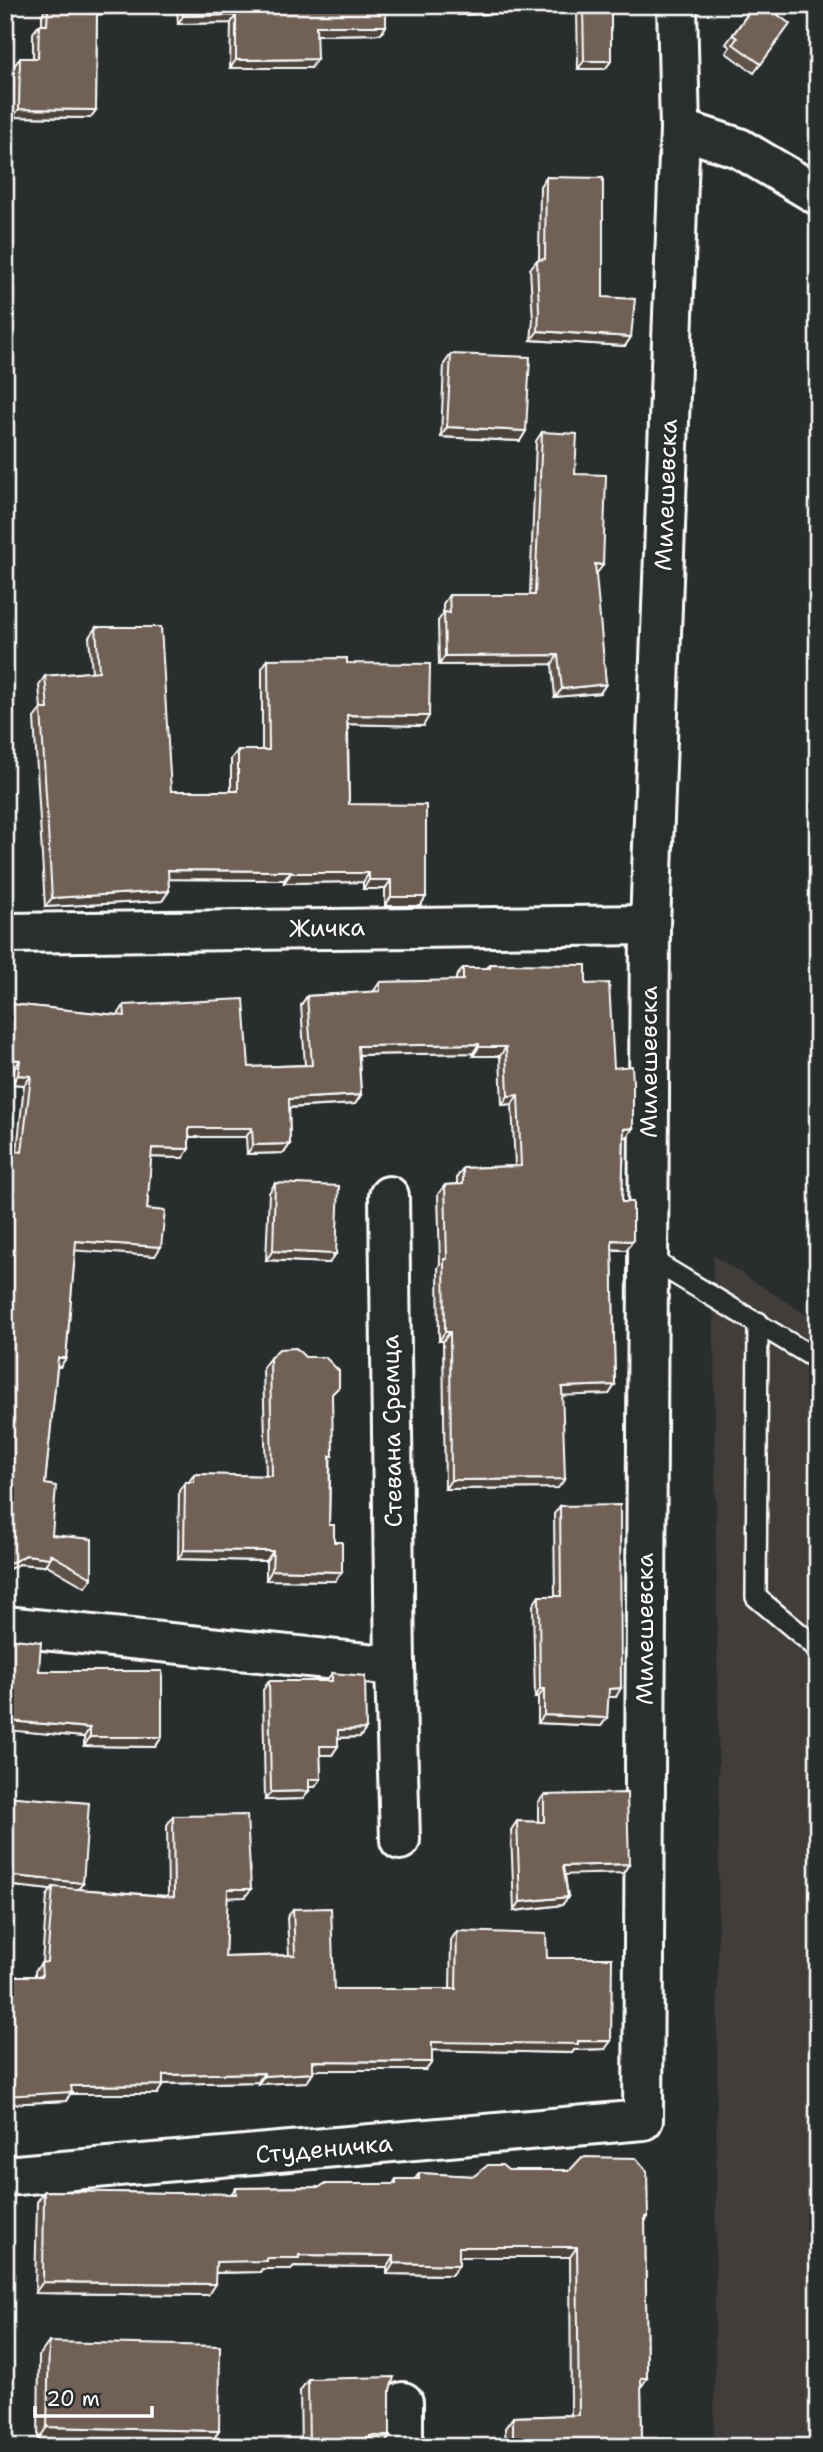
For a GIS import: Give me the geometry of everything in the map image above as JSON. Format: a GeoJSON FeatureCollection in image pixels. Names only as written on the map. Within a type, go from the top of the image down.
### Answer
{"type":"FeatureCollection","features":[{"type":"Feature","properties":{"kind":"street","name":"Милешевска"},"geometry":{"type":"LineString","coordinates":[[643,2120],[650,925],[680,129],[677,5]]}},
{"type":"Feature","properties":{"kind":"street"},"geometry":{"type":"LineString","coordinates":[[680,129],[739,148],[818,195]]}},
{"type":"Feature","properties":{"kind":"street","name":"Жичка"},"geometry":{"type":"LineString","coordinates":[[5,933],[650,925]]}},
{"type":"Feature","properties":{"kind":"street","name":"Стевана Сремца"},"geometry":{"type":"LineString","coordinates":[[389,1196],[400,1840]]}},
{"type":"Feature","properties":{"kind":"street"},"geometry":{"type":"LineString","coordinates":[[5,1626],[395,1666]]}},
{"type":"Feature","properties":{"kind":"street","name":"Студеничка"},"geometry":{"type":"LineString","coordinates":[[5,2176],[643,2120]]}},
{"type":"Feature","properties":{"kind":"street"},"geometry":{"type":"LineString","coordinates":[[403,2402],[403,2447]]}},
{"type":"Feature","properties":{"kind":"lane"},"geometry":{"type":"LineString","coordinates":[[647,1257],[818,1360]]}},
{"type":"Feature","properties":{"kind":"lane"},"geometry":{"type":"LineString","coordinates":[[758,1322],[756,1597],[816,1647],[818,1652]]}},
{"type":"Feature","properties":{"kind":"shaded area"},"geometry":{"type":"Polygon","coordinates":[[[713,1255],[818,1322],[818,2447],[714,2447],[719,1811],[713,1255]]]}},
{"type":"Feature","properties":{"kind":"building"},"geometry":{"type":"Polygon","coordinates":[[[115,5],[97,7],[96,110],[19,109],[20,58],[38,58],[39,25],[47,25],[48,6],[115,5]]]}},
{"type":"Feature","properties":{"kind":"building"},"geometry":{"type":"Polygon","coordinates":[[[183,5],[386,5],[386,26],[316,26],[317,59],[236,60],[236,15],[183,16],[183,5]]]}},
{"type":"Feature","properties":{"kind":"building"},"geometry":{"type":"Polygon","coordinates":[[[464,5],[507,5],[464,7],[464,5]]]}},
{"type":"Feature","properties":{"kind":"building"},"geometry":{"type":"Polygon","coordinates":[[[583,5],[611,5],[611,61],[584,61],[583,5]]]}},
{"type":"Feature","properties":{"kind":"building"},"geometry":{"type":"Polygon","coordinates":[[[754,5],[765,5],[790,24],[761,64],[733,44],[737,38],[733,35],[754,5]]]}},
{"type":"Feature","properties":{"kind":"building"},"geometry":{"type":"Polygon","coordinates":[[[546,177],[603,178],[603,297],[635,299],[631,337],[538,331],[537,260],[545,259],[546,177]]]}},
{"type":"Feature","properties":{"kind":"building"},"geometry":{"type":"Polygon","coordinates":[[[451,354],[530,357],[526,431],[447,427],[451,354]]]}},
{"type":"Feature","properties":{"kind":"building"},"geometry":{"type":"Polygon","coordinates":[[[542,432],[577,434],[575,474],[606,475],[603,565],[595,564],[606,684],[562,689],[558,655],[445,656],[444,612],[450,613],[449,595],[535,595],[542,432]]]}},
{"type":"Feature","properties":{"kind":"building"},"geometry":{"type":"Polygon","coordinates":[[[96,627],[161,627],[171,791],[238,791],[238,750],[269,750],[268,659],[347,658],[347,663],[430,664],[429,716],[347,715],[349,804],[426,805],[426,897],[391,897],[391,880],[369,880],[369,873],[168,870],[169,891],[52,898],[41,709],[48,709],[45,676],[99,671],[96,627]]]}},
{"type":"Feature","properties":{"kind":"building"},"geometry":{"type":"Polygon","coordinates":[[[490,964],[586,965],[586,984],[609,983],[614,1068],[632,1066],[633,1128],[624,1129],[622,1202],[633,1202],[633,1241],[612,1240],[615,1385],[562,1387],[565,1479],[451,1480],[450,1332],[445,1332],[445,1185],[463,1184],[463,1168],[521,1166],[518,1095],[508,1096],[506,1047],[479,1047],[479,1044],[358,1046],[361,1095],[289,1099],[290,1144],[253,1145],[252,1128],[189,1128],[189,1149],[152,1148],[147,1209],[165,1211],[161,1247],[76,1241],[66,1358],[58,1358],[45,1484],[56,1486],[52,1535],[92,1539],[92,1578],[50,1554],[50,1558],[26,1555],[5,1566],[5,1150],[22,1152],[31,1076],[18,1075],[20,1060],[5,1059],[11,1004],[125,1016],[124,1005],[244,999],[249,1067],[312,1065],[307,996],[380,991],[380,982],[463,980],[463,968],[490,968],[490,964]]]}},
{"type":"Feature","properties":{"kind":"building"},"geometry":{"type":"Polygon","coordinates":[[[275,1183],[339,1186],[336,1254],[273,1251],[275,1183]]]}},
{"type":"Feature","properties":{"kind":"building"},"geometry":{"type":"Polygon","coordinates":[[[296,1348],[305,1357],[325,1357],[339,1371],[339,1387],[332,1394],[333,1456],[330,1456],[329,1525],[334,1525],[334,1542],[342,1542],[342,1572],[272,1570],[273,1551],[184,1550],[185,1482],[194,1482],[194,1474],[272,1476],[270,1358],[279,1349],[296,1348]]]}},
{"type":"Feature","properties":{"kind":"building"},"geometry":{"type":"Polygon","coordinates":[[[620,1505],[621,1688],[609,1689],[607,1718],[544,1715],[544,1689],[540,1689],[539,1596],[561,1596],[560,1506],[620,1505]]]}},
{"type":"Feature","properties":{"kind":"building"},"geometry":{"type":"Polygon","coordinates":[[[5,1638],[41,1642],[39,1671],[162,1671],[162,1737],[90,1737],[90,1728],[10,1721],[5,1786],[5,1638]]]}},
{"type":"Feature","properties":{"kind":"building"},"geometry":{"type":"Polygon","coordinates":[[[332,1673],[365,1676],[366,1729],[338,1730],[338,1746],[320,1746],[321,1779],[309,1779],[309,1791],[271,1792],[269,1681],[332,1681],[332,1673]]]}},
{"type":"Feature","properties":{"kind":"building"},"geometry":{"type":"Polygon","coordinates":[[[627,1793],[629,1864],[563,1866],[568,1897],[520,1902],[517,1821],[544,1822],[544,1795],[627,1793]]]}},
{"type":"Feature","properties":{"kind":"building"},"geometry":{"type":"Polygon","coordinates":[[[5,1796],[89,1803],[83,1883],[5,1875],[5,1796]]]}},
{"type":"Feature","properties":{"kind":"building"},"geometry":{"type":"Polygon","coordinates":[[[247,1815],[251,1889],[228,1889],[225,1957],[295,1955],[293,1909],[331,1908],[334,1989],[456,1989],[457,1931],[546,1934],[547,1958],[612,1958],[611,2041],[578,2041],[578,2044],[432,2042],[432,2062],[313,2061],[313,2073],[264,2076],[264,2073],[163,2075],[163,2085],[71,2086],[72,2092],[5,2096],[5,1976],[42,1976],[41,1963],[47,1962],[53,1887],[174,1897],[173,1816],[247,1815]]]}},
{"type":"Feature","properties":{"kind":"building"},"geometry":{"type":"Polygon","coordinates":[[[582,2157],[636,2158],[647,2171],[647,2378],[641,2378],[642,2444],[513,2447],[513,2417],[579,2415],[577,2247],[459,2247],[459,2265],[394,2263],[394,2256],[299,2255],[299,2258],[267,2258],[267,2261],[216,2262],[215,2284],[43,2282],[44,2191],[236,2194],[236,2188],[396,2184],[396,2179],[419,2179],[419,2173],[474,2176],[488,2165],[502,2165],[508,2170],[570,2170],[582,2157]]]}},
{"type":"Feature","properties":{"kind":"building"},"geometry":{"type":"Polygon","coordinates":[[[49,2342],[220,2346],[219,2431],[47,2427],[49,2342]]]}},
{"type":"Feature","properties":{"kind":"building"},"geometry":{"type":"Polygon","coordinates":[[[394,2377],[390,2390],[390,2436],[370,2436],[370,2447],[309,2447],[308,2379],[394,2377]]]}}]}
